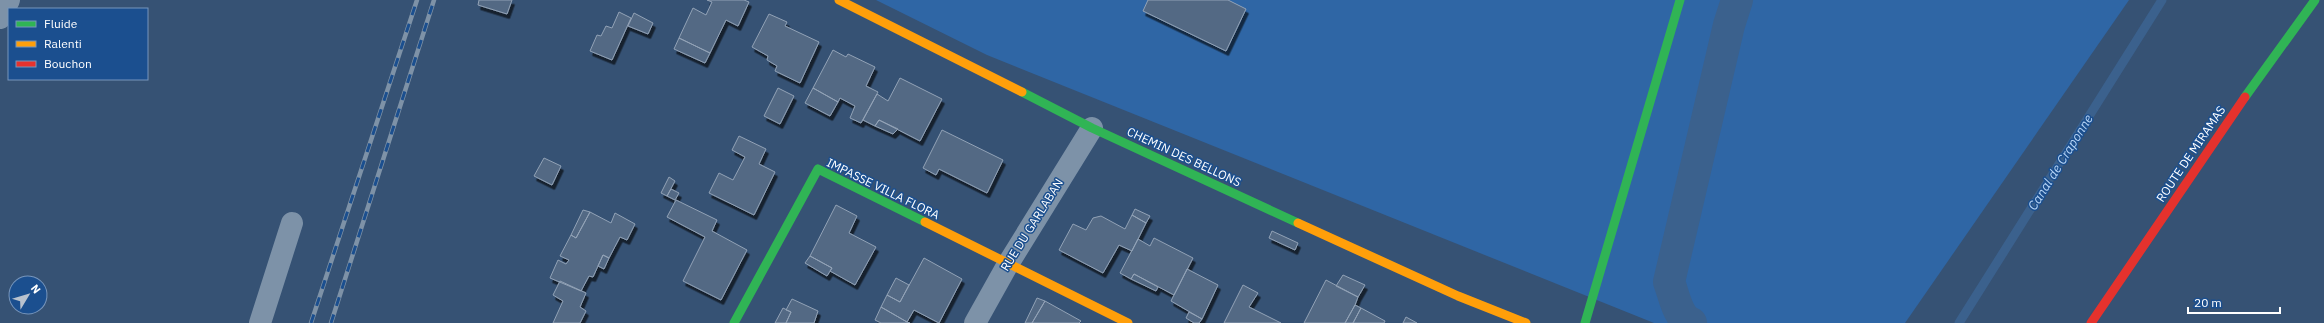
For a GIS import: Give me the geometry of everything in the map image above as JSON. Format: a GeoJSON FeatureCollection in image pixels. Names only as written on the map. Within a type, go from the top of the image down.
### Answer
{"type":"FeatureCollection","features":[{"type":"Feature","properties":{"kind":"main road","name":"CHEMIN DES BELLONS"},"geometry":{"type":"LineString","coordinates":[[839,0],[1092,128],[1458,296],[1526,323]]}},
{"type":"Feature","properties":{"kind":"main road"},"geometry":{"type":"LineString","coordinates":[[1585,323],[1680,0]]}},
{"type":"Feature","properties":{"kind":"main road","name":"ROUTE DE MIRAMAS"},"geometry":{"type":"LineString","coordinates":[[2091,323],[2236,109],[2315,0]]}},
{"type":"Feature","properties":{"kind":"main road","name":"IMPASSE VILLA FLORA"},"geometry":{"type":"LineString","coordinates":[[734,323],[818,169],[1008,264]]}},
{"type":"Feature","properties":{"kind":"main road"},"geometry":{"type":"LineString","coordinates":[[1008,264],[1128,323]]}},
{"type":"Feature","properties":{"kind":"street"},"geometry":{"type":"LineString","coordinates":[[0,18],[9,0]]}},
{"type":"Feature","properties":{"kind":"street","name":"RUE DU GARLABAN"},"geometry":{"type":"LineString","coordinates":[[976,323],[1008,264],[1092,128]]}},
{"type":"Feature","properties":{"kind":"street"},"geometry":{"type":"LineString","coordinates":[[260,323],[292,223]]}},
{"type":"Feature","properties":{"kind":"shaded area"},"geometry":{"type":"Polygon","coordinates":[[[876,0],[2129,0],[1905,323],[1654,323],[987,55],[876,0]]]}},
{"type":"Feature","properties":{"kind":"building"},"geometry":{"type":"Polygon","coordinates":[[[479,0],[512,0],[507,14],[478,5],[479,0]]]}},
{"type":"Feature","properties":{"kind":"building"},"geometry":{"type":"Polygon","coordinates":[[[707,0],[744,0],[749,2],[738,26],[726,20],[710,53],[679,38],[693,8],[706,15],[712,2],[707,0]]]}},
{"type":"Feature","properties":{"kind":"building"},"geometry":{"type":"Polygon","coordinates":[[[1148,0],[1228,0],[1246,9],[1226,51],[1143,11],[1148,0]]]}},
{"type":"Feature","properties":{"kind":"building"},"geometry":{"type":"Polygon","coordinates":[[[619,12],[631,18],[612,60],[590,51],[597,35],[601,36],[606,26],[612,28],[619,12]]]}},
{"type":"Feature","properties":{"kind":"building"},"geometry":{"type":"Polygon","coordinates":[[[634,13],[653,23],[648,34],[628,26],[634,13]]]}},
{"type":"Feature","properties":{"kind":"building"},"geometry":{"type":"Polygon","coordinates":[[[769,14],[787,22],[785,26],[819,42],[800,83],[775,71],[777,66],[767,60],[768,56],[752,47],[769,14]]]}},
{"type":"Feature","properties":{"kind":"building"},"geometry":{"type":"Polygon","coordinates":[[[679,38],[710,53],[705,63],[674,49],[679,38]]]}},
{"type":"Feature","properties":{"kind":"building"},"geometry":{"type":"Polygon","coordinates":[[[833,50],[846,57],[848,54],[875,67],[866,86],[878,92],[861,123],[850,118],[855,106],[840,98],[838,102],[813,88],[833,50]]]}},
{"type":"Feature","properties":{"kind":"building"},"geometry":{"type":"Polygon","coordinates":[[[900,78],[942,99],[920,141],[879,120],[875,126],[863,120],[877,94],[888,101],[900,78]]]}},
{"type":"Feature","properties":{"kind":"building"},"geometry":{"type":"Polygon","coordinates":[[[778,88],[794,96],[780,124],[764,116],[778,88]]]}},
{"type":"Feature","properties":{"kind":"building"},"geometry":{"type":"Polygon","coordinates":[[[813,88],[838,102],[830,116],[805,103],[813,88]]]}},
{"type":"Feature","properties":{"kind":"building"},"geometry":{"type":"Polygon","coordinates":[[[879,120],[898,129],[893,134],[875,126],[879,120]]]}},
{"type":"Feature","properties":{"kind":"building"},"geometry":{"type":"Polygon","coordinates":[[[942,130],[1003,160],[987,193],[939,169],[936,175],[923,168],[942,130]]]}},
{"type":"Feature","properties":{"kind":"building"},"geometry":{"type":"Polygon","coordinates":[[[739,136],[766,149],[759,164],[775,172],[754,215],[709,193],[719,173],[733,180],[745,157],[732,150],[739,136]]]}},
{"type":"Feature","properties":{"kind":"building"},"geometry":{"type":"Polygon","coordinates":[[[544,158],[561,166],[552,185],[534,176],[544,158]]]}},
{"type":"Feature","properties":{"kind":"building"},"geometry":{"type":"Polygon","coordinates":[[[669,177],[675,181],[667,196],[661,193],[669,177]]]}},
{"type":"Feature","properties":{"kind":"building"},"geometry":{"type":"Polygon","coordinates":[[[671,189],[679,193],[675,200],[667,196],[671,189]]]}},
{"type":"Feature","properties":{"kind":"building"},"geometry":{"type":"Polygon","coordinates":[[[676,200],[717,220],[712,231],[747,250],[721,300],[683,281],[705,237],[667,217],[676,200]]]}},
{"type":"Feature","properties":{"kind":"building"},"geometry":{"type":"Polygon","coordinates":[[[836,205],[857,216],[849,233],[876,247],[855,285],[830,271],[832,268],[810,256],[836,205]]]}},
{"type":"Feature","properties":{"kind":"building"},"geometry":{"type":"Polygon","coordinates":[[[1135,209],[1150,216],[1146,223],[1132,215],[1135,209]]]}},
{"type":"Feature","properties":{"kind":"building"},"geometry":{"type":"Polygon","coordinates":[[[583,210],[590,212],[576,238],[571,235],[583,210]]]}},
{"type":"Feature","properties":{"kind":"building"},"geometry":{"type":"Polygon","coordinates":[[[590,212],[611,223],[615,213],[635,224],[627,240],[620,237],[609,258],[603,255],[593,277],[589,276],[581,291],[550,278],[558,260],[566,264],[569,260],[560,256],[571,235],[576,238],[590,212]]]}},
{"type":"Feature","properties":{"kind":"building"},"geometry":{"type":"Polygon","coordinates":[[[1132,215],[1146,223],[1132,251],[1119,245],[1103,273],[1059,250],[1073,224],[1086,230],[1093,218],[1101,216],[1125,229],[1132,215]]]}},
{"type":"Feature","properties":{"kind":"building"},"geometry":{"type":"Polygon","coordinates":[[[1272,231],[1298,243],[1295,250],[1269,238],[1272,231]]]}},
{"type":"Feature","properties":{"kind":"building"},"geometry":{"type":"Polygon","coordinates":[[[1154,238],[1193,258],[1174,295],[1134,274],[1131,279],[1120,273],[1138,239],[1150,246],[1154,238]]]}},
{"type":"Feature","properties":{"kind":"building"},"geometry":{"type":"Polygon","coordinates":[[[603,255],[609,258],[604,269],[598,266],[603,255]]]}},
{"type":"Feature","properties":{"kind":"building"},"geometry":{"type":"Polygon","coordinates":[[[810,256],[832,268],[827,276],[805,263],[810,256]]]}},
{"type":"Feature","properties":{"kind":"building"},"geometry":{"type":"Polygon","coordinates":[[[924,258],[962,279],[939,323],[914,310],[907,322],[881,307],[887,295],[900,302],[924,258]]]}},
{"type":"Feature","properties":{"kind":"building"},"geometry":{"type":"Polygon","coordinates":[[[1187,269],[1218,285],[1202,319],[1171,301],[1187,269]]]}},
{"type":"Feature","properties":{"kind":"building"},"geometry":{"type":"Polygon","coordinates":[[[1134,274],[1158,287],[1156,291],[1131,279],[1134,274]]]}},
{"type":"Feature","properties":{"kind":"building"},"geometry":{"type":"Polygon","coordinates":[[[1343,275],[1365,285],[1358,297],[1336,286],[1343,275]]]}},
{"type":"Feature","properties":{"kind":"building"},"geometry":{"type":"Polygon","coordinates":[[[896,278],[909,285],[900,302],[887,295],[896,278]]]}},
{"type":"Feature","properties":{"kind":"building"},"geometry":{"type":"Polygon","coordinates":[[[1326,280],[1358,297],[1355,305],[1345,323],[1304,323],[1326,280]]]}},
{"type":"Feature","properties":{"kind":"building"},"geometry":{"type":"Polygon","coordinates":[[[560,281],[586,293],[580,307],[586,311],[580,323],[553,323],[563,301],[553,295],[560,281]]]}},
{"type":"Feature","properties":{"kind":"building"},"geometry":{"type":"Polygon","coordinates":[[[1243,285],[1258,293],[1249,307],[1281,323],[1224,323],[1243,285]]]}},
{"type":"Feature","properties":{"kind":"building"},"geometry":{"type":"Polygon","coordinates":[[[1037,298],[1045,301],[1032,323],[1025,323],[1037,298]]]}},
{"type":"Feature","properties":{"kind":"building"},"geometry":{"type":"Polygon","coordinates":[[[792,299],[818,311],[814,323],[786,323],[791,312],[786,310],[792,299]]]}},
{"type":"Feature","properties":{"kind":"building"},"geometry":{"type":"Polygon","coordinates":[[[1045,301],[1081,321],[1079,323],[1032,323],[1045,301]]]}},
{"type":"Feature","properties":{"kind":"building"},"geometry":{"type":"Polygon","coordinates":[[[1355,305],[1361,308],[1353,323],[1345,323],[1355,305]]]}},
{"type":"Feature","properties":{"kind":"building"},"geometry":{"type":"Polygon","coordinates":[[[881,307],[910,323],[881,323],[875,320],[881,307]]]}},
{"type":"Feature","properties":{"kind":"building"},"geometry":{"type":"Polygon","coordinates":[[[783,308],[791,312],[786,323],[775,323],[783,308]]]}},
{"type":"Feature","properties":{"kind":"building"},"geometry":{"type":"Polygon","coordinates":[[[1361,308],[1385,321],[1384,323],[1353,323],[1361,308]]]}},
{"type":"Feature","properties":{"kind":"building"},"geometry":{"type":"Polygon","coordinates":[[[1189,312],[1202,319],[1199,323],[1194,323],[1186,318],[1189,312]]]}},
{"type":"Feature","properties":{"kind":"building"},"geometry":{"type":"Polygon","coordinates":[[[1406,317],[1417,323],[1403,323],[1406,317]]]}},
{"type":"Feature","properties":{"kind":"waterway"},"geometry":{"type":"LineString","coordinates":[[1691,323],[1686,320],[1679,311],[1669,282],[1729,25],[1737,0]]}},
{"type":"Feature","properties":{"kind":"waterway","name":"Canal de Craponne"},"geometry":{"type":"LineString","coordinates":[[1959,323],[2162,0]]}},
{"type":"Feature","properties":{"kind":"railway"},"geometry":{"type":"LineString","coordinates":[[311,323],[417,0]]}},
{"type":"Feature","properties":{"kind":"railway"},"geometry":{"type":"LineString","coordinates":[[331,323],[434,0]]}},
{"type":"Feature","properties":{"kind":"traffic: fast"},"geometry":{"type":"LineString","coordinates":[[1585,323],[1680,0]]}},
{"type":"Feature","properties":{"kind":"traffic: fast"},"geometry":{"type":"LineString","coordinates":[[2245,97],[2315,0]]}},
{"type":"Feature","properties":{"kind":"traffic: fast"},"geometry":{"type":"LineString","coordinates":[[1022,92],[1092,128],[1298,223]]}},
{"type":"Feature","properties":{"kind":"traffic: fast"},"geometry":{"type":"LineString","coordinates":[[734,323],[818,169],[925,222]]}},
{"type":"Feature","properties":{"kind":"traffic: slow"},"geometry":{"type":"LineString","coordinates":[[839,0],[1022,92]]}},
{"type":"Feature","properties":{"kind":"traffic: slow"},"geometry":{"type":"LineString","coordinates":[[925,222],[1128,323]]}},
{"type":"Feature","properties":{"kind":"traffic: slow"},"geometry":{"type":"LineString","coordinates":[[1298,223],[1458,296],[1526,323]]}},
{"type":"Feature","properties":{"kind":"traffic: jam"},"geometry":{"type":"LineString","coordinates":[[2091,323],[2245,97]]}}]}
